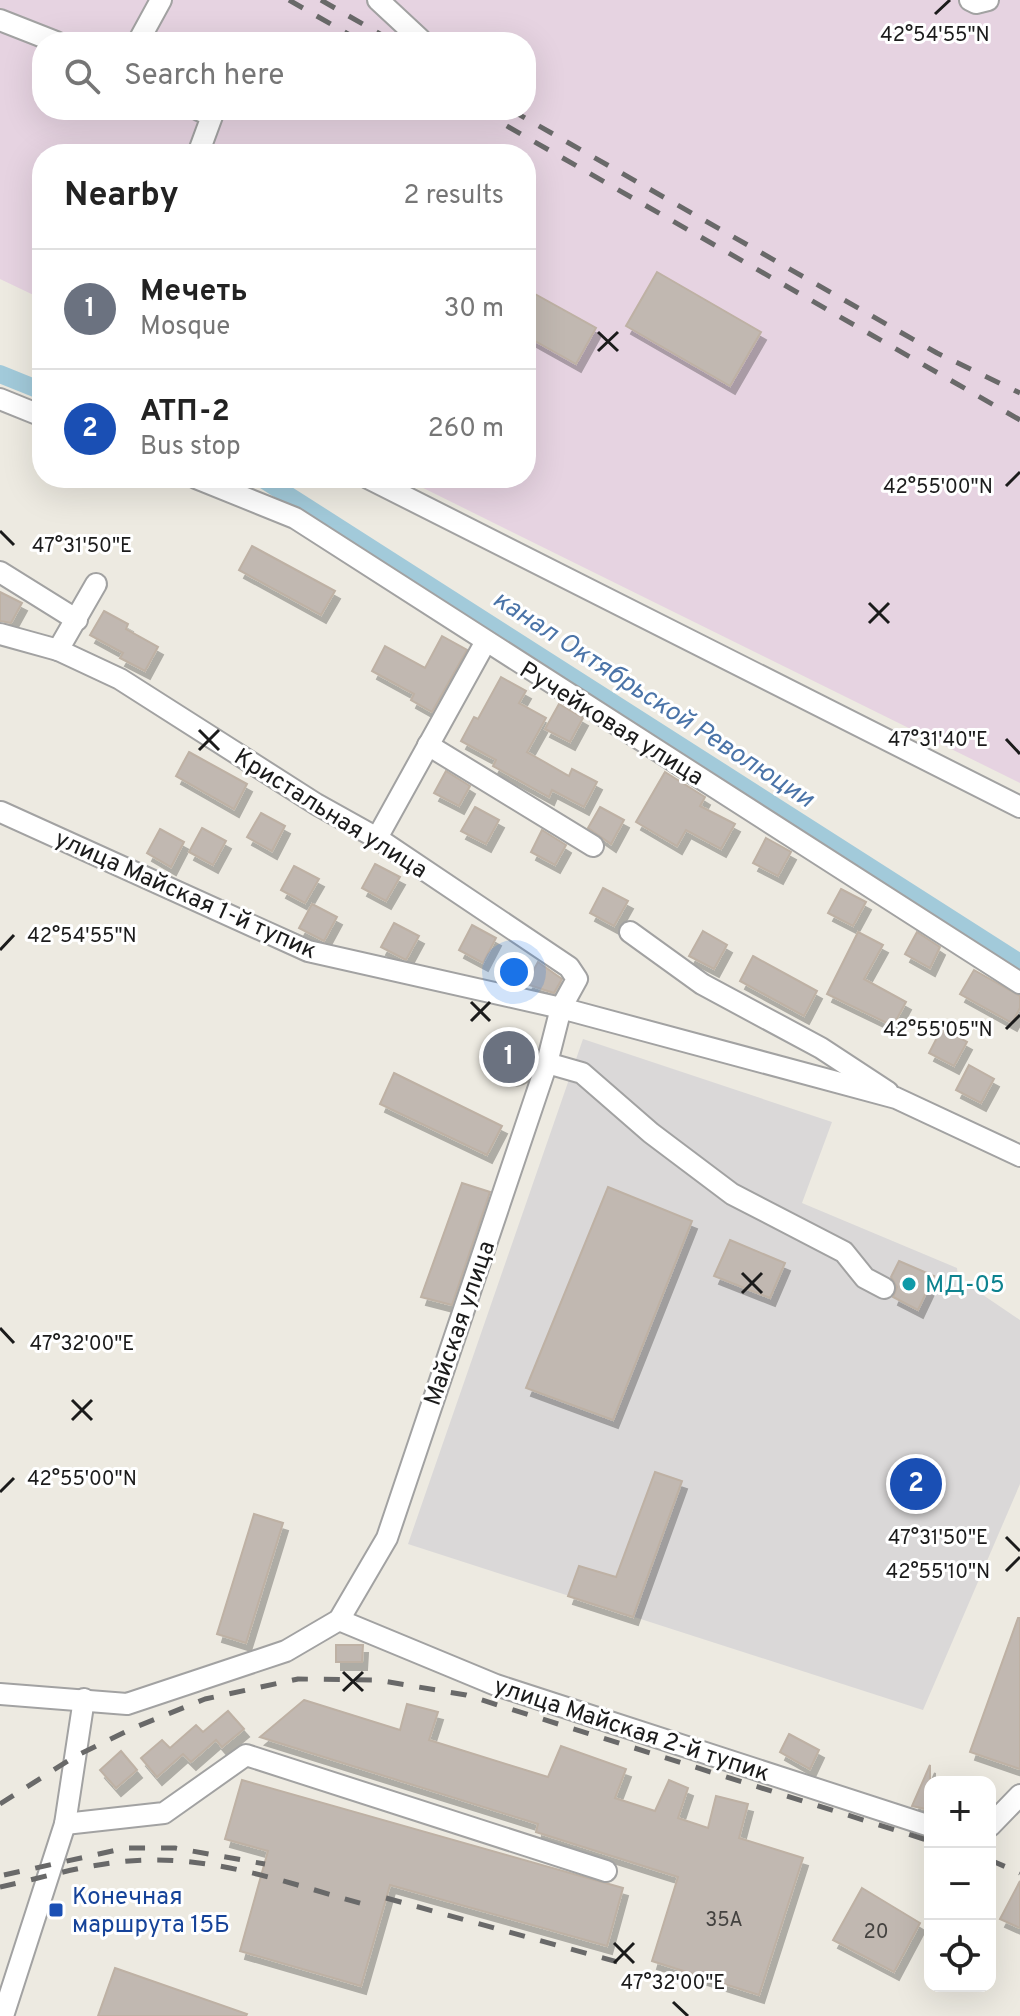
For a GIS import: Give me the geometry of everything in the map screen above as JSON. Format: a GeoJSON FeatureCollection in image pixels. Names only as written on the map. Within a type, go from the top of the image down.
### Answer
{"type":"FeatureCollection","features":[{"type":"Feature","properties":{"kind":"street"},"geometry":{"type":"LineString","coordinates":[[143,32],[161,0]]}},
{"type":"Feature","properties":{"kind":"street"},"geometry":{"type":"LineString","coordinates":[[378,0],[412,32]]}},
{"type":"Feature","properties":{"kind":"street"},"geometry":{"type":"LineString","coordinates":[[970,0],[976,3],[988,0]]}},
{"type":"Feature","properties":{"kind":"street"},"geometry":{"type":"LineString","coordinates":[[0,20],[32,33]]}},
{"type":"Feature","properties":{"kind":"street"},"geometry":{"type":"LineString","coordinates":[[202,144],[211,120]]}},
{"type":"Feature","properties":{"kind":"street"},"geometry":{"type":"LineString","coordinates":[[0,399],[32,412]]}},
{"type":"Feature","properties":{"kind":"street","name":"Ручейковая улица"},"geometry":{"type":"LineString","coordinates":[[221,488],[295,518],[485,643],[1020,983]]}},
{"type":"Feature","properties":{"kind":"street"},"geometry":{"type":"LineString","coordinates":[[388,488],[1020,807]]}},
{"type":"Feature","properties":{"kind":"street"},"geometry":{"type":"LineString","coordinates":[[0,572],[77,620]]}},
{"type":"Feature","properties":{"kind":"street"},"geometry":{"type":"LineString","coordinates":[[58,650],[96,584]]}},
{"type":"Feature","properties":{"kind":"street","name":"Кристальная улица"},"geometry":{"type":"LineString","coordinates":[[0,634],[58,650],[120,679],[316,804],[377,838],[569,967],[577,979],[561,1008]]}},
{"type":"Feature","properties":{"kind":"street"},"geometry":{"type":"LineString","coordinates":[[377,838],[485,643]]}},
{"type":"Feature","properties":{"kind":"street"},"geometry":{"type":"LineString","coordinates":[[428,745],[593,846]]}},
{"type":"Feature","properties":{"kind":"street","name":"улица Майская 1-й тупик"},"geometry":{"type":"LineString","coordinates":[[1,812],[308,951],[561,1008]]}},
{"type":"Feature","properties":{"kind":"street"},"geometry":{"type":"LineString","coordinates":[[630,932],[702,984],[866,1075],[896,1098]]}},
{"type":"Feature","properties":{"kind":"street"},"geometry":{"type":"LineString","coordinates":[[561,1008],[896,1098],[1020,1156]]}},
{"type":"Feature","properties":{"kind":"street","name":"Майская улица"},"geometry":{"type":"LineString","coordinates":[[0,1694],[127,1704],[286,1651],[339,1620],[387,1538],[547,1063],[561,1008]]}},
{"type":"Feature","properties":{"kind":"street"},"geometry":{"type":"LineString","coordinates":[[547,1063],[582,1073],[651,1133],[732,1194],[844,1252],[865,1278],[884,1288]]}},
{"type":"Feature","properties":{"kind":"street","name":"улица Майская 2-й тупик"},"geometry":{"type":"LineString","coordinates":[[339,1620],[496,1685],[924,1824]]}},
{"type":"Feature","properties":{"kind":"street"},"geometry":{"type":"LineString","coordinates":[[3,2016],[65,1824],[84,1699]]}},
{"type":"Feature","properties":{"kind":"street"},"geometry":{"type":"LineString","coordinates":[[65,1824],[164,1813],[246,1755],[606,1871]]}},
{"type":"Feature","properties":{"kind":"street"},"geometry":{"type":"LineString","coordinates":[[996,1820],[1020,1795]]}},
{"type":"Feature","properties":{"kind":"shaded area"},"geometry":{"type":"Polygon","coordinates":[[[0,0],[1020,0],[1020,783],[423,488],[536,488],[536,144],[32,144],[32,294],[0,279],[0,0]]]}},
{"type":"Feature","properties":{"kind":"shaded area"},"geometry":{"type":"Polygon","coordinates":[[[583,1039],[832,1122],[802,1203],[957,1268],[958,1278],[1020,1320],[1020,1484],[923,1710],[408,1544],[583,1039]]]}},
{"type":"Feature","properties":{"kind":"building"},"geometry":{"type":"Polygon","coordinates":[[[657,272],[761,332],[730,386],[626,326],[657,272]]]}},
{"type":"Feature","properties":{"kind":"building"},"geometry":{"type":"Polygon","coordinates":[[[536,295],[596,328],[576,364],[536,342],[536,295]]]}},
{"type":"Feature","properties":{"kind":"building"},"geometry":{"type":"Polygon","coordinates":[[[252,546],[335,591],[321,615],[239,570],[252,546]]]}},
{"type":"Feature","properties":{"kind":"building"},"geometry":{"type":"Polygon","coordinates":[[[0,592],[22,603],[11,623],[0,621],[0,592]]]}},
{"type":"Feature","properties":{"kind":"building"},"geometry":{"type":"Polygon","coordinates":[[[104,611],[128,624],[126,629],[158,647],[145,671],[120,658],[123,653],[90,635],[104,611]]]}},
{"type":"Feature","properties":{"kind":"building"},"geometry":{"type":"Polygon","coordinates":[[[442,636],[467,650],[432,712],[411,700],[414,694],[372,671],[385,646],[425,668],[442,636]]]}},
{"type":"Feature","properties":{"kind":"building"},"geometry":{"type":"Polygon","coordinates":[[[501,677],[526,691],[519,703],[546,718],[527,752],[569,776],[572,769],[597,782],[584,807],[552,790],[549,797],[493,766],[496,760],[461,741],[474,717],[478,719],[501,677]]]}},
{"type":"Feature","properties":{"kind":"building"},"geometry":{"type":"Polygon","coordinates":[[[559,704],[583,718],[570,742],[545,729],[559,704]]]}},
{"type":"Feature","properties":{"kind":"building"},"geometry":{"type":"Polygon","coordinates":[[[189,752],[247,784],[234,809],[176,776],[189,752]]]}},
{"type":"Feature","properties":{"kind":"building"},"geometry":{"type":"Polygon","coordinates":[[[446,771],[470,786],[459,806],[434,793],[446,771]]]}},
{"type":"Feature","properties":{"kind":"building"},"geometry":{"type":"Polygon","coordinates":[[[665,772],[705,797],[700,806],[735,824],[721,849],[686,830],[677,846],[636,822],[665,772]]]}},
{"type":"Feature","properties":{"kind":"building"},"geometry":{"type":"Polygon","coordinates":[[[475,807],[499,820],[486,844],[461,831],[475,807]]]}},
{"type":"Feature","properties":{"kind":"building"},"geometry":{"type":"Polygon","coordinates":[[[600,807],[624,820],[611,844],[588,828],[600,807]]]}},
{"type":"Feature","properties":{"kind":"building"},"geometry":{"type":"Polygon","coordinates":[[[261,813],[285,826],[272,851],[247,837],[261,813]]]}},
{"type":"Feature","properties":{"kind":"building"},"geometry":{"type":"Polygon","coordinates":[[[202,828],[226,841],[213,865],[189,852],[202,828]]]}},
{"type":"Feature","properties":{"kind":"building"},"geometry":{"type":"Polygon","coordinates":[[[160,829],[184,842],[171,867],[147,853],[160,829]]]}},
{"type":"Feature","properties":{"kind":"building"},"geometry":{"type":"Polygon","coordinates":[[[542,830],[566,845],[555,865],[531,852],[542,830]]]}},
{"type":"Feature","properties":{"kind":"building"},"geometry":{"type":"Polygon","coordinates":[[[766,838],[791,852],[778,876],[753,863],[766,838]]]}},
{"type":"Feature","properties":{"kind":"building"},"geometry":{"type":"Polygon","coordinates":[[[375,864],[400,877],[386,901],[362,888],[375,864]]]}},
{"type":"Feature","properties":{"kind":"building"},"geometry":{"type":"Polygon","coordinates":[[[294,866],[319,879],[305,903],[281,890],[294,866]]]}},
{"type":"Feature","properties":{"kind":"building"},"geometry":{"type":"Polygon","coordinates":[[[603,888],[628,901],[614,926],[590,913],[603,888]]]}},
{"type":"Feature","properties":{"kind":"building"},"geometry":{"type":"Polygon","coordinates":[[[841,889],[866,902],[853,926],[828,913],[841,889]]]}},
{"type":"Feature","properties":{"kind":"building"},"geometry":{"type":"Polygon","coordinates":[[[312,904],[337,917],[324,941],[299,928],[312,904]]]}},
{"type":"Feature","properties":{"kind":"building"},"geometry":{"type":"Polygon","coordinates":[[[394,923],[419,936],[406,960],[381,947],[394,923]]]}},
{"type":"Feature","properties":{"kind":"building"},"geometry":{"type":"Polygon","coordinates":[[[472,925],[496,938],[483,963],[459,950],[472,925]]]}},
{"type":"Feature","properties":{"kind":"building"},"geometry":{"type":"Polygon","coordinates":[[[703,931],[727,945],[714,969],[689,956],[703,931]]]}},
{"type":"Feature","properties":{"kind":"building"},"geometry":{"type":"Polygon","coordinates":[[[858,932],[883,945],[864,979],[906,1002],[893,1026],[827,994],[858,932]]]}},
{"type":"Feature","properties":{"kind":"building"},"geometry":{"type":"Polygon","coordinates":[[[917,932],[940,947],[930,968],[905,954],[917,932]]]}},
{"type":"Feature","properties":{"kind":"building"},"geometry":{"type":"Polygon","coordinates":[[[753,956],[817,991],[804,1016],[740,981],[753,956]]]}},
{"type":"Feature","properties":{"kind":"building"},"geometry":{"type":"Polygon","coordinates":[[[538,962],[562,979],[554,993],[526,984],[538,962]]]}},
{"type":"Feature","properties":{"kind":"building"},"geometry":{"type":"Polygon","coordinates":[[[974,970],[1020,996],[1020,1008],[1012,1023],[960,994],[974,970]]]}},
{"type":"Feature","properties":{"kind":"building"},"geometry":{"type":"Polygon","coordinates":[[[942,1028],[967,1042],[954,1066],[929,1053],[942,1028]]]}},
{"type":"Feature","properties":{"kind":"building"},"geometry":{"type":"Polygon","coordinates":[[[509,1032],[525,1039],[532,1055],[525,1071],[509,1078],[493,1071],[486,1055],[493,1039],[509,1032]]]}},
{"type":"Feature","properties":{"kind":"building"},"geometry":{"type":"Polygon","coordinates":[[[969,1065],[994,1079],[981,1103],[956,1090],[969,1065]]]}},
{"type":"Feature","properties":{"kind":"building"},"geometry":{"type":"Polygon","coordinates":[[[394,1073],[502,1126],[487,1155],[380,1104],[394,1073]]]}},
{"type":"Feature","properties":{"kind":"building"},"geometry":{"type":"Polygon","coordinates":[[[462,1183],[490,1192],[452,1305],[421,1297],[462,1183]]]}},
{"type":"Feature","properties":{"kind":"building"},"geometry":{"type":"Polygon","coordinates":[[[608,1187],[692,1221],[613,1420],[526,1388],[608,1187]]]}},
{"type":"Feature","properties":{"kind":"building"},"geometry":{"type":"Polygon","coordinates":[[[730,1240],[785,1263],[770,1298],[714,1276],[730,1240]]]}},
{"type":"Feature","properties":{"kind":"building","name":"МД-05"},"geometry":{"type":"Polygon","coordinates":[[[899,1261],[934,1276],[918,1310],[893,1297],[897,1287],[891,1277],[899,1261]]]}},
{"type":"Feature","properties":{"kind":"building"},"geometry":{"type":"Polygon","coordinates":[[[655,1472],[682,1481],[633,1617],[568,1596],[579,1566],[616,1577],[655,1472]]]}},
{"type":"Feature","properties":{"kind":"building"},"geometry":{"type":"Polygon","coordinates":[[[254,1514],[283,1523],[246,1643],[217,1634],[254,1514]]]}},
{"type":"Feature","properties":{"kind":"building"},"geometry":{"type":"Polygon","coordinates":[[[1020,1618],[1020,1769],[970,1752],[1020,1618]]]}},
{"type":"Feature","properties":{"kind":"building"},"geometry":{"type":"Polygon","coordinates":[[[336,1645],[363,1645],[362,1662],[336,1662],[336,1645]]]}},
{"type":"Feature","properties":{"kind":"building"},"geometry":{"type":"Polygon","coordinates":[[[304,1700],[400,1730],[407,1704],[438,1712],[429,1740],[548,1777],[561,1746],[626,1769],[615,1798],[655,1811],[669,1780],[688,1788],[678,1818],[708,1828],[716,1796],[748,1804],[739,1838],[803,1858],[759,1995],[652,1961],[678,1877],[536,1832],[538,1824],[260,1737],[304,1700]]]}},
{"type":"Feature","properties":{"kind":"building"},"geometry":{"type":"Polygon","coordinates":[[[228,1711],[244,1729],[222,1747],[216,1740],[191,1762],[183,1754],[157,1777],[141,1758],[162,1740],[170,1748],[196,1725],[203,1732],[228,1711]]]}},
{"type":"Feature","properties":{"kind":"building"},"geometry":{"type":"Polygon","coordinates":[[[789,1734],[819,1750],[810,1769],[780,1752],[789,1734]]]}},
{"type":"Feature","properties":{"kind":"building"},"geometry":{"type":"Polygon","coordinates":[[[121,1751],[137,1770],[116,1788],[100,1770],[121,1751]]]}},
{"type":"Feature","properties":{"kind":"building"},"geometry":{"type":"Polygon","coordinates":[[[924,1779],[924,1809],[912,1806],[924,1779]]]}},
{"type":"Feature","properties":{"kind":"building"},"geometry":{"type":"Polygon","coordinates":[[[242,1780],[623,1888],[607,1946],[390,1885],[361,1986],[240,1951],[268,1851],[225,1839],[242,1780]]]}},
{"type":"Feature","properties":{"kind":"building"},"geometry":{"type":"Polygon","coordinates":[[[1020,1881],[1020,1928],[1000,1919],[1020,1881]]]}},
{"type":"Feature","properties":{"kind":"building"},"geometry":{"type":"Polygon","coordinates":[[[862,1888],[920,1923],[894,1972],[833,1940],[862,1888]]]}},
{"type":"Feature","properties":{"kind":"building"},"geometry":{"type":"Polygon","coordinates":[[[115,1968],[247,2014],[98,2016],[115,1968]]]}},
{"type":"Feature","properties":{"kind":"waterway","name":"канал Октябрьской Революции"},"geometry":{"type":"LineString","coordinates":[[0,374],[32,387]]}},
{"type":"Feature","properties":{"kind":"waterway","name":"канал Октябрьской Революции"},"geometry":{"type":"LineString","coordinates":[[277,488],[1020,963]]}},
{"type":"Feature","properties":{"kind":"railway"},"geometry":{"type":"LineString","coordinates":[[289,0],[345,32]]}},
{"type":"Feature","properties":{"kind":"railway"},"geometry":{"type":"LineString","coordinates":[[321,0],[377,32]]}},
{"type":"Feature","properties":{"kind":"railway"},"geometry":{"type":"LineString","coordinates":[[496,120],[1020,420]]}},
{"type":"Feature","properties":{"kind":"railway"},"geometry":{"type":"LineString","coordinates":[[529,120],[937,353],[1020,393]]}},
{"type":"Feature","properties":{"kind":"railway"},"geometry":{"type":"LineString","coordinates":[[0,1804],[74,1757],[131,1729],[205,1699],[298,1679],[377,1680],[466,1695],[924,1839]]}},
{"type":"Feature","properties":{"kind":"railway"},"geometry":{"type":"LineString","coordinates":[[4,1875],[126,1848],[175,1848],[265,1864]]}},
{"type":"Feature","properties":{"kind":"railway"},"geometry":{"type":"LineString","coordinates":[[0,1887],[113,1863],[179,1861],[259,1874],[363,1904]]}},
{"type":"Feature","properties":{"kind":"railway"},"geometry":{"type":"LineString","coordinates":[[996,1863],[1020,1873]]}},
{"type":"Feature","properties":{"kind":"railway"},"geometry":{"type":"LineString","coordinates":[[386,1898],[632,1966]]}},
{"type":"Feature","properties":{"kind":"place","name":"Мечеть"},"geometry":{"type":"Point","coordinates":[509,1057]}},
{"type":"Feature","properties":{"kind":"place","name":"МД-05"},"geometry":{"type":"Point","coordinates":[909,1284]}},
{"type":"Feature","properties":{"kind":"place","name":"АТП-2"},"geometry":{"type":"Point","coordinates":[916,1484]}},
{"type":"Feature","properties":{"kind":"place","name":"Конечная маршрута 15Б"},"geometry":{"type":"Point","coordinates":[56,1910]}}]}
